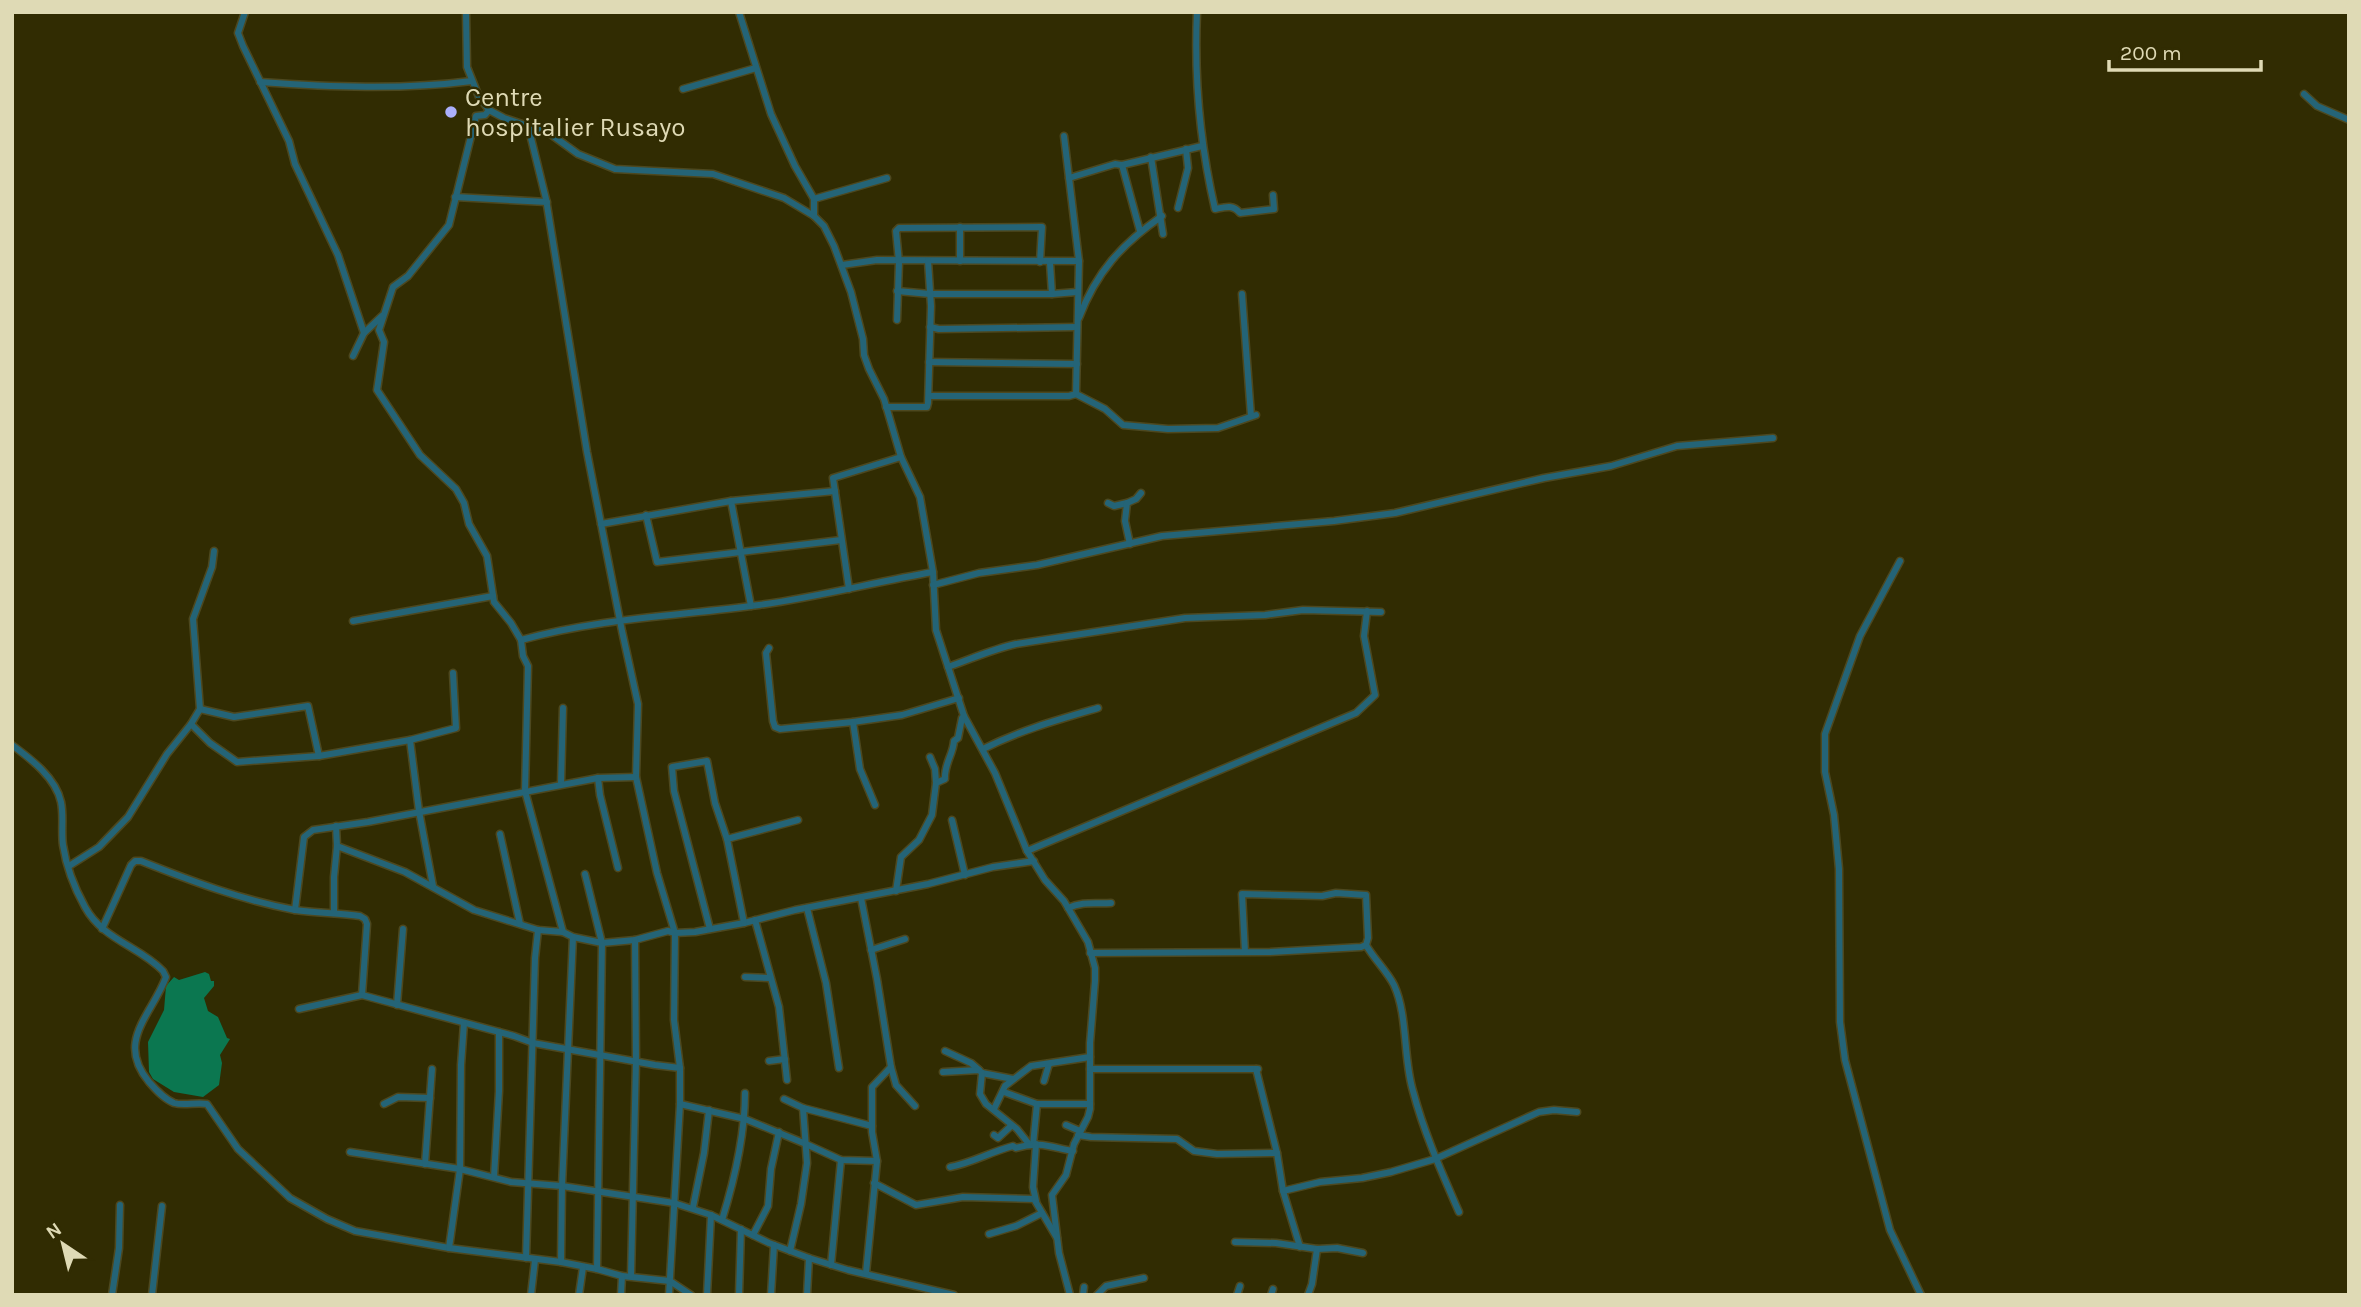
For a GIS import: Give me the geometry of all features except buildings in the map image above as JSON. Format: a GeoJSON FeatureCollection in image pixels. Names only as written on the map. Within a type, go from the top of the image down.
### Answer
{"type":"FeatureCollection","features":[{"type":"Feature","properties":{"kind":"street"},"geometry":{"type":"LineString","coordinates":[[245,12],[238,33],[289,141],[295,164],[338,255],[364,333]]}},
{"type":"Feature","properties":{"kind":"street"},"geometry":{"type":"LineString","coordinates":[[466,12],[467,61],[479,97],[489,110],[549,133],[578,154],[615,169],[713,174],[784,198],[814,216],[824,226],[842,265],[861,327],[864,355],[886,407],[901,457],[920,497],[933,572],[936,630],[964,716],[983,749],[1027,851],[1045,880],[1068,908],[1088,942],[1095,968],[1090,1104],[1088,1117],[1079,1133],[1064,1179],[1052,1195],[1037,1202],[1023,1198],[963,1197],[916,1205],[874,1183]]}},
{"type":"Feature","properties":{"kind":"street"},"geometry":{"type":"LineString","coordinates":[[740,12],[756,68],[782,139],[814,198],[814,216]]}},
{"type":"Feature","properties":{"kind":"street"},"geometry":{"type":"LineString","coordinates":[[1197,12],[1196,89],[1202,146],[1215,209],[1230,206],[1240,213],[1273,209],[1273,195]]}},
{"type":"Feature","properties":{"kind":"street"},"geometry":{"type":"LineString","coordinates":[[683,89],[756,68]]}},
{"type":"Feature","properties":{"kind":"street"},"geometry":{"type":"LineString","coordinates":[[260,82],[403,86],[472,81]]}},
{"type":"Feature","properties":{"kind":"street"},"geometry":{"type":"LineString","coordinates":[[2304,94],[2329,113],[2349,120]]}},
{"type":"Feature","properties":{"kind":"street"},"geometry":{"type":"LineString","coordinates":[[489,110],[485,115],[476,116],[449,225],[408,276],[393,288],[379,330],[384,342],[377,390],[420,455],[456,489],[464,503],[469,524],[487,556],[494,602],[521,640],[523,656],[528,666],[524,791],[563,932]]}},
{"type":"Feature","properties":{"kind":"street"},"geometry":{"type":"LineString","coordinates":[[528,126],[547,202],[585,439],[638,704],[636,777],[657,873],[675,933],[674,1020],[680,1068],[680,1104],[669,1295]]}},
{"type":"Feature","properties":{"kind":"street"},"geometry":{"type":"LineString","coordinates":[[1064,136],[1079,261],[1076,394]]}},
{"type":"Feature","properties":{"kind":"street"},"geometry":{"type":"LineString","coordinates":[[1069,178],[1115,164],[1122,165],[1202,146]]}},
{"type":"Feature","properties":{"kind":"street"},"geometry":{"type":"LineString","coordinates":[[1178,208],[1188,168],[1186,149]]}},
{"type":"Feature","properties":{"kind":"street"},"geometry":{"type":"LineString","coordinates":[[1151,157],[1163,234]]}},
{"type":"Feature","properties":{"kind":"street"},"geometry":{"type":"LineString","coordinates":[[1122,165],[1140,231]]}},
{"type":"Feature","properties":{"kind":"street"},"geometry":{"type":"LineString","coordinates":[[814,198],[887,178]]}},
{"type":"Feature","properties":{"kind":"street"},"geometry":{"type":"LineString","coordinates":[[455,197],[547,202]]}},
{"type":"Feature","properties":{"kind":"street"},"geometry":{"type":"LineString","coordinates":[[1078,325],[1087,296],[1106,266],[1121,247],[1162,216]]}},
{"type":"Feature","properties":{"kind":"street"},"geometry":{"type":"LineString","coordinates":[[960,227],[960,261]]}},
{"type":"Feature","properties":{"kind":"street"},"geometry":{"type":"LineString","coordinates":[[897,320],[899,262],[896,231],[899,228],[1042,227],[1040,262]]}},
{"type":"Feature","properties":{"kind":"street"},"geometry":{"type":"LineString","coordinates":[[842,265],[877,260],[1079,261]]}},
{"type":"Feature","properties":{"kind":"street"},"geometry":{"type":"LineString","coordinates":[[886,407],[927,407],[930,396],[928,261]]}},
{"type":"Feature","properties":{"kind":"street"},"geometry":{"type":"LineString","coordinates":[[1051,262],[1052,294]]}},
{"type":"Feature","properties":{"kind":"street"},"geometry":{"type":"LineString","coordinates":[[897,291],[930,294],[1077,292]]}},
{"type":"Feature","properties":{"kind":"street"},"geometry":{"type":"LineString","coordinates":[[930,396],[1076,394],[1105,409],[1123,425],[1168,429],[1218,428],[1253,415],[1242,294]]}},
{"type":"Feature","properties":{"kind":"street"},"geometry":{"type":"LineString","coordinates":[[353,356],[364,333],[384,314]]}},
{"type":"Feature","properties":{"kind":"street"},"geometry":{"type":"LineString","coordinates":[[930,327],[939,329],[1078,325]]}},
{"type":"Feature","properties":{"kind":"street"},"geometry":{"type":"LineString","coordinates":[[929,362],[1077,364]]}},
{"type":"Feature","properties":{"kind":"street"},"geometry":{"type":"LineString","coordinates":[[933,584],[979,573],[1038,565],[1162,536],[1395,513],[1544,478],[1611,466],[1677,446],[1773,438]]}},
{"type":"Feature","properties":{"kind":"street"},"geometry":{"type":"LineString","coordinates":[[849,589],[833,478],[901,457]]}},
{"type":"Feature","properties":{"kind":"street"},"geometry":{"type":"LineString","coordinates":[[601,524],[731,501],[835,491]]}},
{"type":"Feature","properties":{"kind":"street"},"geometry":{"type":"LineString","coordinates":[[1108,503],[1114,506],[1127,503],[1141,493]]}},
{"type":"Feature","properties":{"kind":"street"},"geometry":{"type":"LineString","coordinates":[[731,501],[751,606]]}},
{"type":"Feature","properties":{"kind":"street"},"geometry":{"type":"LineString","coordinates":[[1127,503],[1125,521],[1130,544]]}},
{"type":"Feature","properties":{"kind":"street"},"geometry":{"type":"LineString","coordinates":[[646,514],[657,562],[841,540]]}},
{"type":"Feature","properties":{"kind":"street"},"geometry":{"type":"LineString","coordinates":[[69,866],[99,848],[128,817],[167,754],[200,709],[193,619],[212,567],[214,551]]}},
{"type":"Feature","properties":{"kind":"street"},"geometry":{"type":"LineString","coordinates":[[1900,561],[1860,636],[1825,734],[1825,772],[1839,869],[1840,1022],[1845,1060],[1890,1230],[1921,1295]]}},
{"type":"Feature","properties":{"kind":"street"},"geometry":{"type":"LineString","coordinates":[[521,640],[561,629],[620,619],[751,606],[933,572]]}},
{"type":"Feature","properties":{"kind":"street"},"geometry":{"type":"LineString","coordinates":[[353,621],[493,596]]}},
{"type":"Feature","properties":{"kind":"street"},"geometry":{"type":"LineString","coordinates":[[948,667],[1016,643],[1185,618],[1246,616],[1303,610],[1381,612]]}},
{"type":"Feature","properties":{"kind":"street"},"geometry":{"type":"LineString","coordinates":[[1027,851],[1356,713],[1375,695],[1364,636],[1367,611]]}},
{"type":"Feature","properties":{"kind":"street"},"geometry":{"type":"LineString","coordinates":[[769,648],[766,653],[775,727],[780,729],[902,715],[959,698]]}},
{"type":"Feature","properties":{"kind":"street"},"geometry":{"type":"LineString","coordinates":[[191,724],[210,743],[237,762],[319,756],[410,740],[456,728],[453,673]]}},
{"type":"Feature","properties":{"kind":"street"},"geometry":{"type":"LineString","coordinates":[[200,709],[234,717],[309,706],[319,756]]}},
{"type":"Feature","properties":{"kind":"street"},"geometry":{"type":"LineString","coordinates":[[561,784],[562,708]]}},
{"type":"Feature","properties":{"kind":"street"},"geometry":{"type":"LineString","coordinates":[[983,749],[1044,722],[1098,708]]}},
{"type":"Feature","properties":{"kind":"street"},"geometry":{"type":"LineString","coordinates":[[936,783],[945,779],[945,767],[954,750],[954,741],[958,738],[961,718],[964,716]]}},
{"type":"Feature","properties":{"kind":"street"},"geometry":{"type":"LineString","coordinates":[[853,722],[860,769],[876,805]]}},
{"type":"Feature","properties":{"kind":"street"},"geometry":{"type":"LineString","coordinates":[[410,740],[418,811],[433,886]]}},
{"type":"Feature","properties":{"kind":"street"},"geometry":{"type":"LineString","coordinates":[[12,745],[35,762],[61,800],[63,848],[75,888],[86,910],[102,929],[160,968],[166,977],[137,1031],[138,1064],[156,1090],[175,1103],[207,1104],[238,1149],[290,1198],[355,1231],[449,1248],[561,1262],[622,1276],[670,1281],[691,1295]]}},
{"type":"Feature","properties":{"kind":"street"},"geometry":{"type":"LineString","coordinates":[[897,891],[901,857],[919,840],[932,815],[936,783],[935,769],[930,757]]}},
{"type":"Feature","properties":{"kind":"street"},"geometry":{"type":"LineString","coordinates":[[710,929],[674,791],[672,767],[707,761],[715,803],[727,839],[744,923]]}},
{"type":"Feature","properties":{"kind":"street"},"geometry":{"type":"LineString","coordinates":[[295,910],[304,837],[313,830],[368,822],[561,784],[598,778],[636,777]]}},
{"type":"Feature","properties":{"kind":"street"},"geometry":{"type":"LineString","coordinates":[[598,778],[618,868]]}},
{"type":"Feature","properties":{"kind":"street"},"geometry":{"type":"LineString","coordinates":[[727,839],[798,820]]}},
{"type":"Feature","properties":{"kind":"street"},"geometry":{"type":"LineString","coordinates":[[953,820],[965,875]]}},
{"type":"Feature","properties":{"kind":"street"},"geometry":{"type":"LineString","coordinates":[[334,912],[336,826]]}},
{"type":"Feature","properties":{"kind":"street"},"geometry":{"type":"LineString","coordinates":[[500,834],[520,924]]}},
{"type":"Feature","properties":{"kind":"street"},"geometry":{"type":"LineString","coordinates":[[337,846],[405,872],[474,910],[538,930],[563,932],[602,943],[635,940],[668,931],[675,933],[744,923],[897,891],[993,867],[1034,861]]}},
{"type":"Feature","properties":{"kind":"street"},"geometry":{"type":"LineString","coordinates":[[102,929],[135,861],[238,896],[295,910],[360,916],[367,924],[362,995]]}},
{"type":"Feature","properties":{"kind":"street"},"geometry":{"type":"LineString","coordinates":[[585,874],[602,943],[597,1269]]}},
{"type":"Feature","properties":{"kind":"street"},"geometry":{"type":"LineString","coordinates":[[1245,952],[1242,894],[1366,895],[1366,945]]}},
{"type":"Feature","properties":{"kind":"street"},"geometry":{"type":"LineString","coordinates":[[861,898],[891,1067],[896,1085],[915,1106]]}},
{"type":"Feature","properties":{"kind":"street"},"geometry":{"type":"LineString","coordinates":[[1068,908],[1079,903],[1111,903]]}},
{"type":"Feature","properties":{"kind":"street"},"geometry":{"type":"LineString","coordinates":[[807,908],[826,983],[839,1068]]}},
{"type":"Feature","properties":{"kind":"street"},"geometry":{"type":"LineString","coordinates":[[755,920],[779,1007],[787,1080]]}},
{"type":"Feature","properties":{"kind":"street"},"geometry":{"type":"LineString","coordinates":[[397,1004],[403,929]]}},
{"type":"Feature","properties":{"kind":"street"},"geometry":{"type":"LineString","coordinates":[[526,1258],[538,930]]}},
{"type":"Feature","properties":{"kind":"street"},"geometry":{"type":"LineString","coordinates":[[561,1262],[573,937]]}},
{"type":"Feature","properties":{"kind":"street"},"geometry":{"type":"LineString","coordinates":[[871,950],[905,939]]}},
{"type":"Feature","properties":{"kind":"street"},"geometry":{"type":"LineString","coordinates":[[631,1276],[636,1061],[635,940]]}},
{"type":"Feature","properties":{"kind":"street"},"geometry":{"type":"LineString","coordinates":[[1090,953],[1322,951],[1366,945]]}},
{"type":"Feature","properties":{"kind":"street"},"geometry":{"type":"LineString","coordinates":[[1366,945],[1393,983],[1400,1004],[1406,1060],[1413,1091],[1435,1159],[1459,1212]]}},
{"type":"Feature","properties":{"kind":"street"},"geometry":{"type":"LineString","coordinates":[[745,977],[769,978]]}},
{"type":"Feature","properties":{"kind":"street"},"geometry":{"type":"LineString","coordinates":[[299,1009],[362,995],[533,1043],[680,1068]]}},
{"type":"Feature","properties":{"kind":"street"},"geometry":{"type":"LineString","coordinates":[[449,1248],[460,1169],[464,1023]]}},
{"type":"Feature","properties":{"kind":"street"},"geometry":{"type":"LineString","coordinates":[[494,1177],[499,1032]]}},
{"type":"Feature","properties":{"kind":"street"},"geometry":{"type":"LineString","coordinates":[[945,1051],[971,1063],[980,1071],[980,1094],[986,1104],[1033,1144]]}},
{"type":"Feature","properties":{"kind":"street"},"geometry":{"type":"LineString","coordinates":[[995,1110],[1005,1086],[1031,1066],[1090,1057]]}},
{"type":"Feature","properties":{"kind":"street"},"geometry":{"type":"LineString","coordinates":[[769,1061],[785,1059]]}},
{"type":"Feature","properties":{"kind":"street"},"geometry":{"type":"LineString","coordinates":[[1044,1082],[1049,1064]]}},
{"type":"Feature","properties":{"kind":"street"},"geometry":{"type":"LineString","coordinates":[[866,1273],[877,1161],[872,1126],[872,1087],[891,1067]]}},
{"type":"Feature","properties":{"kind":"street"},"geometry":{"type":"LineString","coordinates":[[425,1164],[432,1069]]}},
{"type":"Feature","properties":{"kind":"street"},"geometry":{"type":"LineString","coordinates":[[1090,1069],[1258,1069],[1283,1191],[1300,1247]]}},
{"type":"Feature","properties":{"kind":"street"},"geometry":{"type":"LineString","coordinates":[[943,1072],[980,1071],[1013,1079]]}},
{"type":"Feature","properties":{"kind":"street"},"geometry":{"type":"LineString","coordinates":[[1004,1092],[1037,1104],[1090,1104]]}},
{"type":"Feature","properties":{"kind":"street"},"geometry":{"type":"LineString","coordinates":[[722,1220],[745,1119],[745,1093]]}},
{"type":"Feature","properties":{"kind":"street"},"geometry":{"type":"LineString","coordinates":[[384,1104],[398,1097],[430,1098]]}},
{"type":"Feature","properties":{"kind":"street"},"geometry":{"type":"LineString","coordinates":[[784,1099],[803,1108],[852,1123],[872,1126]]}},
{"type":"Feature","properties":{"kind":"street"},"geometry":{"type":"LineString","coordinates":[[680,1104],[745,1119],[841,1160],[877,1161]]}},
{"type":"Feature","properties":{"kind":"street"},"geometry":{"type":"LineString","coordinates":[[1037,1104],[1033,1187],[1042,1213],[1057,1239]]}},
{"type":"Feature","properties":{"kind":"street"},"geometry":{"type":"LineString","coordinates":[[790,1251],[807,1163],[803,1108]]}},
{"type":"Feature","properties":{"kind":"street"},"geometry":{"type":"LineString","coordinates":[[693,1207],[709,1110]]}},
{"type":"Feature","properties":{"kind":"street"},"geometry":{"type":"LineString","coordinates":[[1283,1191],[1320,1182],[1391,1172],[1435,1159],[1539,1112],[1577,1112]]}},
{"type":"Feature","properties":{"kind":"street"},"geometry":{"type":"LineString","coordinates":[[1066,1125],[1091,1137],[1177,1139],[1194,1152],[1277,1153]]}},
{"type":"Feature","properties":{"kind":"street"},"geometry":{"type":"LineString","coordinates":[[994,1135],[998,1138],[1011,1126]]}},
{"type":"Feature","properties":{"kind":"street"},"geometry":{"type":"LineString","coordinates":[[753,1235],[768,1206],[771,1169],[779,1132]]}},
{"type":"Feature","properties":{"kind":"street"},"geometry":{"type":"LineString","coordinates":[[950,1167],[972,1163],[992,1151],[1033,1144],[1073,1151]]}},
{"type":"Feature","properties":{"kind":"street"},"geometry":{"type":"LineString","coordinates":[[350,1152],[460,1169],[527,1183],[693,1207],[774,1245],[809,1258],[954,1295]]}},
{"type":"Feature","properties":{"kind":"street"},"geometry":{"type":"LineString","coordinates":[[831,1265],[841,1160]]}},
{"type":"Feature","properties":{"kind":"street"},"geometry":{"type":"LineString","coordinates":[[1052,1195],[1057,1239],[1070,1295]]}},
{"type":"Feature","properties":{"kind":"street"},"geometry":{"type":"LineString","coordinates":[[112,1295],[120,1205]]}},
{"type":"Feature","properties":{"kind":"street"},"geometry":{"type":"LineString","coordinates":[[152,1295],[162,1206]]}},
{"type":"Feature","properties":{"kind":"street"},"geometry":{"type":"LineString","coordinates":[[989,1234],[1042,1213]]}},
{"type":"Feature","properties":{"kind":"street"},"geometry":{"type":"LineString","coordinates":[[707,1295],[711,1215]]}},
{"type":"Feature","properties":{"kind":"street"},"geometry":{"type":"LineString","coordinates":[[739,1295],[741,1229]]}},
{"type":"Feature","properties":{"kind":"street"},"geometry":{"type":"LineString","coordinates":[[1235,1242],[1337,1248],[1363,1253]]}},
{"type":"Feature","properties":{"kind":"street"},"geometry":{"type":"LineString","coordinates":[[771,1295],[774,1245]]}},
{"type":"Feature","properties":{"kind":"street"},"geometry":{"type":"LineString","coordinates":[[1308,1295],[1317,1248]]}},
{"type":"Feature","properties":{"kind":"street"},"geometry":{"type":"LineString","coordinates":[[807,1295],[809,1258]]}},
{"type":"Feature","properties":{"kind":"street"},"geometry":{"type":"LineString","coordinates":[[531,1295],[535,1260]]}},
{"type":"Feature","properties":{"kind":"street"},"geometry":{"type":"LineString","coordinates":[[579,1295],[583,1267]]}},
{"type":"Feature","properties":{"kind":"street"},"geometry":{"type":"LineString","coordinates":[[621,1295],[622,1276]]}},
{"type":"Feature","properties":{"kind":"street"},"geometry":{"type":"LineString","coordinates":[[1097,1295],[1107,1286],[1144,1278]]}},
{"type":"Feature","properties":{"kind":"street"},"geometry":{"type":"LineString","coordinates":[[1237,1295],[1240,1286]]}},
{"type":"Feature","properties":{"kind":"green space"},"geometry":{"type":"Polygon","coordinates":[[[205,972],[209,974],[211,981],[214,981],[214,986],[204,998],[208,1011],[218,1017],[227,1038],[230,1039],[220,1055],[222,1063],[219,1085],[203,1097],[174,1092],[153,1079],[149,1072],[148,1042],[164,1010],[166,986],[174,977],[179,980],[205,972]]]}},
{"type":"Feature","properties":{"kind":"place","name":"Centre hospitalier Rusayo"},"geometry":{"type":"Point","coordinates":[451,112]}}]}
